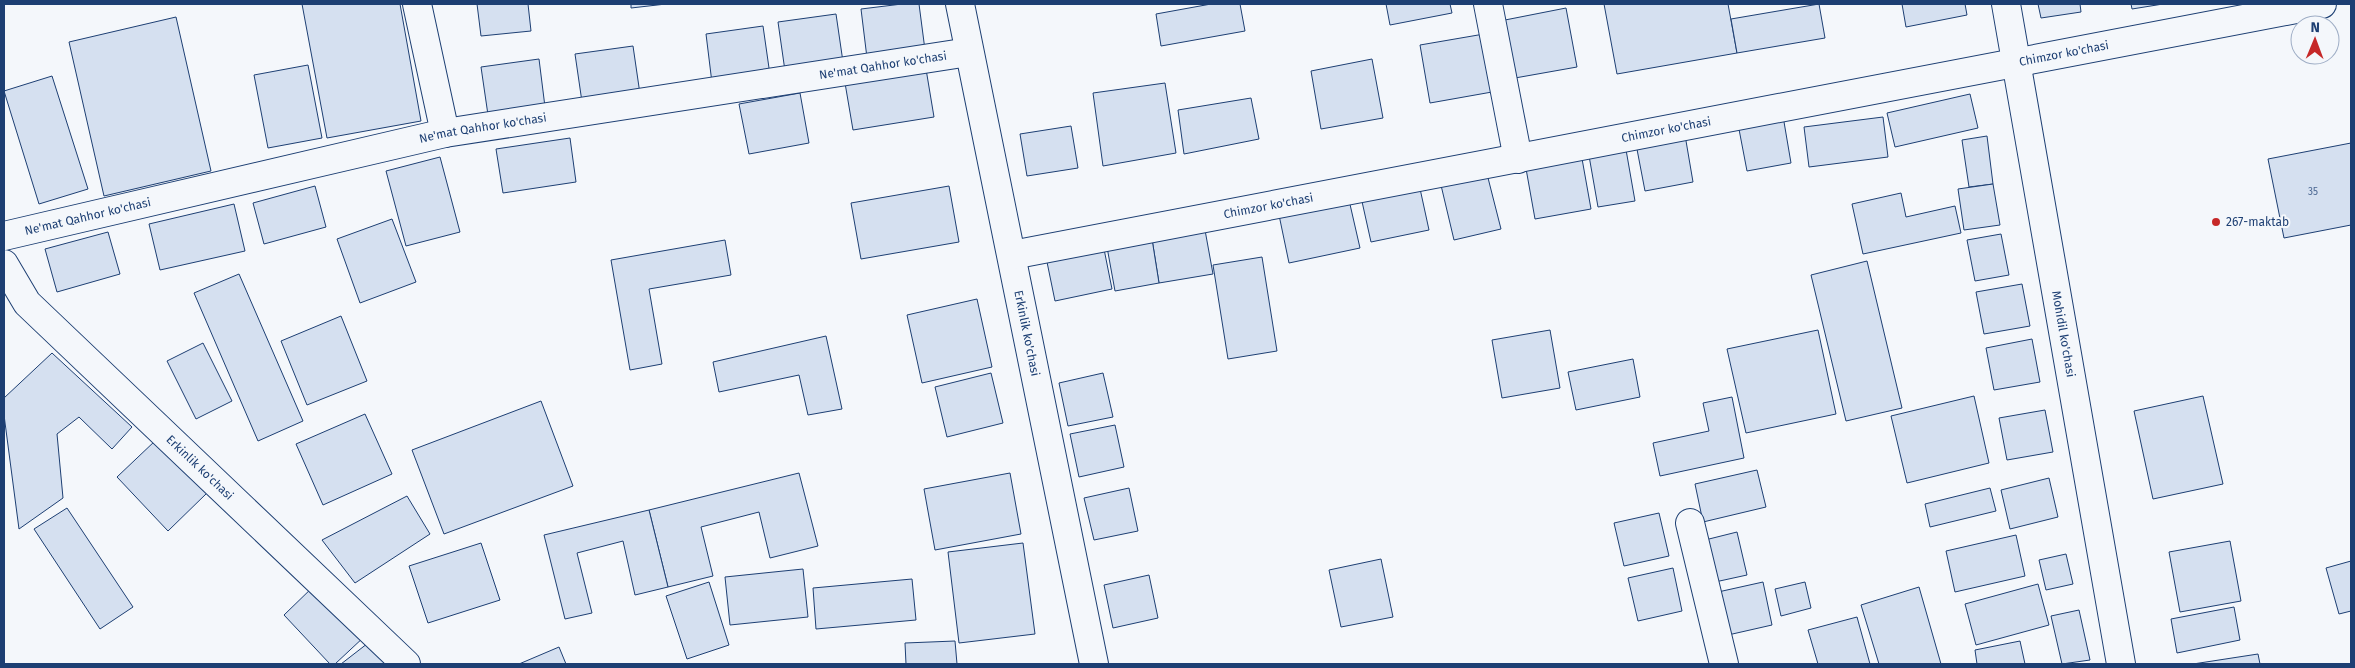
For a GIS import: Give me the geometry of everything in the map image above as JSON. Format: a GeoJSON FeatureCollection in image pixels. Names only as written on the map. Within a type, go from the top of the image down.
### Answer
{"type":"FeatureCollection","features":[{"type":"Feature","properties":{"kind":"street"},"geometry":{"type":"LineString","coordinates":[[417,4],[446,133]]}},
{"type":"Feature","properties":{"kind":"street","name":"Erkinlik ko'chasi"},"geometry":{"type":"LineString","coordinates":[[960,4],[1094,664]]}},
{"type":"Feature","properties":{"kind":"street"},"geometry":{"type":"LineString","coordinates":[[1488,4],[1518,159]]}},
{"type":"Feature","properties":{"kind":"street","name":"Mohidil ko'chasi"},"geometry":{"type":"LineString","coordinates":[[2006,4],[2122,664]]}},
{"type":"Feature","properties":{"kind":"street","name":"Chimzor ko'chasi"},"geometry":{"type":"LineString","coordinates":[[1012,255],[2322,4]]}},
{"type":"Feature","properties":{"kind":"street","name":"Ne'mat Qahhor ko'chasi"},"geometry":{"type":"LineString","coordinates":[[4,236],[446,133],[969,52]]}},
{"type":"Feature","properties":{"kind":"street","name":"Erkinlik ko'chasi"},"geometry":{"type":"LineString","coordinates":[[4,264],[27,303],[406,664]]}},
{"type":"Feature","properties":{"kind":"street"},"geometry":{"type":"LineString","coordinates":[[1690,523],[1724,664]]}},
{"type":"Feature","properties":{"kind":"building"},"geometry":{"type":"Polygon","coordinates":[[[302,4],[400,4],[421,121],[327,138],[302,4]]]}},
{"type":"Feature","properties":{"kind":"building"},"geometry":{"type":"Polygon","coordinates":[[[477,4],[528,4],[531,31],[481,36],[477,4]]]}},
{"type":"Feature","properties":{"kind":"building"},"geometry":{"type":"Polygon","coordinates":[[[631,4],[666,4],[631,8],[631,4]]]}},
{"type":"Feature","properties":{"kind":"building"},"geometry":{"type":"Polygon","coordinates":[[[919,4],[925,50],[867,58],[861,9],[919,4]]]}},
{"type":"Feature","properties":{"kind":"building"},"geometry":{"type":"Polygon","coordinates":[[[1211,4],[1240,4],[1245,31],[1161,46],[1156,14],[1211,4]]]}},
{"type":"Feature","properties":{"kind":"building"},"geometry":{"type":"Polygon","coordinates":[[[1386,4],[1450,4],[1452,13],[1390,25],[1386,4]]]}},
{"type":"Feature","properties":{"kind":"building"},"geometry":{"type":"Polygon","coordinates":[[[1604,4],[1728,4],[1737,53],[1617,74],[1604,4]]]}},
{"type":"Feature","properties":{"kind":"building"},"geometry":{"type":"Polygon","coordinates":[[[1819,4],[1825,38],[1737,53],[1731,19],[1819,4]]]}},
{"type":"Feature","properties":{"kind":"building"},"geometry":{"type":"Polygon","coordinates":[[[1902,4],[1965,4],[1967,15],[1906,27],[1902,4]]]}},
{"type":"Feature","properties":{"kind":"building"},"geometry":{"type":"Polygon","coordinates":[[[2038,4],[2080,4],[2081,12],[2041,18],[2038,4]]]}},
{"type":"Feature","properties":{"kind":"building"},"geometry":{"type":"Polygon","coordinates":[[[2131,4],[2163,4],[2132,9],[2131,4]]]}},
{"type":"Feature","properties":{"kind":"building"},"geometry":{"type":"Polygon","coordinates":[[[1566,8],[1577,67],[1515,78],[1505,20],[1566,8]]]}},
{"type":"Feature","properties":{"kind":"building"},"geometry":{"type":"Polygon","coordinates":[[[836,14],[843,62],[785,71],[778,22],[836,14]]]}},
{"type":"Feature","properties":{"kind":"building"},"geometry":{"type":"Polygon","coordinates":[[[176,17],[211,171],[104,196],[69,42],[176,17]]]}},
{"type":"Feature","properties":{"kind":"building"},"geometry":{"type":"Polygon","coordinates":[[[763,26],[770,75],[712,83],[706,34],[763,26]]]}},
{"type":"Feature","properties":{"kind":"building"},"geometry":{"type":"Polygon","coordinates":[[[1484,34],[1492,92],[1430,103],[1420,45],[1484,34]]]}},
{"type":"Feature","properties":{"kind":"building"},"geometry":{"type":"Polygon","coordinates":[[[633,46],[640,94],[582,102],[575,54],[633,46]]]}},
{"type":"Feature","properties":{"kind":"building"},"geometry":{"type":"Polygon","coordinates":[[[539,59],[545,107],[488,115],[481,67],[539,59]]]}},
{"type":"Feature","properties":{"kind":"building"},"geometry":{"type":"Polygon","coordinates":[[[1372,59],[1383,118],[1321,129],[1311,71],[1372,59]]]}},
{"type":"Feature","properties":{"kind":"building"},"geometry":{"type":"Polygon","coordinates":[[[308,65],[322,138],[268,148],[254,75],[308,65]]]}},
{"type":"Feature","properties":{"kind":"building"},"geometry":{"type":"Polygon","coordinates":[[[926,69],[934,117],[853,130],[845,83],[926,69]]]}},
{"type":"Feature","properties":{"kind":"building"},"geometry":{"type":"Polygon","coordinates":[[[52,76],[88,189],[39,204],[4,91],[52,76]]]}},
{"type":"Feature","properties":{"kind":"building"},"geometry":{"type":"Polygon","coordinates":[[[1165,83],[1176,153],[1103,166],[1093,93],[1165,83]]]}},
{"type":"Feature","properties":{"kind":"building"},"geometry":{"type":"Polygon","coordinates":[[[800,93],[809,143],[749,154],[739,104],[800,93]]]}},
{"type":"Feature","properties":{"kind":"building"},"geometry":{"type":"Polygon","coordinates":[[[1970,94],[1978,128],[1895,147],[1887,113],[1970,94]]]}},
{"type":"Feature","properties":{"kind":"building"},"geometry":{"type":"Polygon","coordinates":[[[1251,98],[1259,139],[1184,154],[1178,110],[1251,98]]]}},
{"type":"Feature","properties":{"kind":"building"},"geometry":{"type":"Polygon","coordinates":[[[1783,116],[1791,163],[1747,171],[1738,124],[1783,116]]]}},
{"type":"Feature","properties":{"kind":"building"},"geometry":{"type":"Polygon","coordinates":[[[1883,117],[1888,157],[1809,167],[1804,127],[1883,117]]]}},
{"type":"Feature","properties":{"kind":"building"},"geometry":{"type":"Polygon","coordinates":[[[1071,126],[1078,168],[1027,176],[1020,134],[1071,126]]]}},
{"type":"Feature","properties":{"kind":"building"},"geometry":{"type":"Polygon","coordinates":[[[1685,135],[1693,182],[1645,191],[1636,144],[1685,135]]]}},
{"type":"Feature","properties":{"kind":"building"},"geometry":{"type":"Polygon","coordinates":[[[1987,136],[1993,184],[1969,187],[1962,140],[1987,136]]]}},
{"type":"Feature","properties":{"kind":"building"},"geometry":{"type":"Polygon","coordinates":[[[570,138],[576,182],[503,193],[496,149],[570,138]]]}},
{"type":"Feature","properties":{"kind":"building"},"geometry":{"type":"Polygon","coordinates":[[[2351,143],[2351,225],[2284,238],[2268,159],[2351,143]]]}},
{"type":"Feature","properties":{"kind":"building"},"geometry":{"type":"Polygon","coordinates":[[[1625,144],[1635,201],[1598,207],[1588,150],[1625,144]]]}},
{"type":"Feature","properties":{"kind":"building"},"geometry":{"type":"Polygon","coordinates":[[[1581,153],[1591,209],[1535,219],[1525,163],[1581,153]]]}},
{"type":"Feature","properties":{"kind":"building"},"geometry":{"type":"Polygon","coordinates":[[[440,157],[460,232],[406,246],[386,171],[440,157]]]}},
{"type":"Feature","properties":{"kind":"building"},"geometry":{"type":"Polygon","coordinates":[[[1486,170],[1501,229],[1454,240],[1440,181],[1486,170]]]}},
{"type":"Feature","properties":{"kind":"building"},"geometry":{"type":"Polygon","coordinates":[[[1419,184],[1429,230],[1371,242],[1361,197],[1419,184]]]}},
{"type":"Feature","properties":{"kind":"building"},"geometry":{"type":"Polygon","coordinates":[[[1993,184],[2000,225],[1964,230],[1958,189],[1993,184]]]}},
{"type":"Feature","properties":{"kind":"building"},"geometry":{"type":"Polygon","coordinates":[[[315,186],[326,227],[264,244],[253,203],[315,186]]]}},
{"type":"Feature","properties":{"kind":"building"},"geometry":{"type":"Polygon","coordinates":[[[949,186],[959,242],[861,259],[851,203],[949,186]]]}},
{"type":"Feature","properties":{"kind":"building"},"geometry":{"type":"Polygon","coordinates":[[[1901,193],[1906,217],[1955,206],[1961,233],[1863,254],[1852,204],[1901,193]]]}},
{"type":"Feature","properties":{"kind":"building"},"geometry":{"type":"Polygon","coordinates":[[[1349,200],[1360,248],[1289,263],[1279,215],[1349,200]]]}},
{"type":"Feature","properties":{"kind":"building"},"geometry":{"type":"Polygon","coordinates":[[[234,204],[245,251],[160,270],[149,224],[234,204]]]}},
{"type":"Feature","properties":{"kind":"building"},"geometry":{"type":"Polygon","coordinates":[[[392,219],[416,282],[360,303],[337,239],[392,219]]]}},
{"type":"Feature","properties":{"kind":"building"},"geometry":{"type":"Polygon","coordinates":[[[1205,230],[1213,274],[1159,283],[1152,239],[1205,230]]]}},
{"type":"Feature","properties":{"kind":"building"},"geometry":{"type":"Polygon","coordinates":[[[108,232],[120,274],[57,292],[45,249],[108,232]]]}},
{"type":"Feature","properties":{"kind":"building"},"geometry":{"type":"Polygon","coordinates":[[[2001,234],[2009,275],[1975,281],[1967,240],[2001,234]]]}},
{"type":"Feature","properties":{"kind":"building"},"geometry":{"type":"Polygon","coordinates":[[[1152,239],[1159,283],[1115,291],[1107,247],[1152,239]]]}},
{"type":"Feature","properties":{"kind":"building"},"geometry":{"type":"Polygon","coordinates":[[[725,240],[731,275],[649,289],[662,364],[630,370],[611,260],[725,240]]]}},
{"type":"Feature","properties":{"kind":"building"},"geometry":{"type":"Polygon","coordinates":[[[1104,249],[1112,289],[1055,301],[1047,262],[1104,249]]]}},
{"type":"Feature","properties":{"kind":"building"},"geometry":{"type":"Polygon","coordinates":[[[1262,257],[1277,351],[1228,359],[1213,265],[1262,257]]]}},
{"type":"Feature","properties":{"kind":"building"},"geometry":{"type":"Polygon","coordinates":[[[1867,261],[1902,408],[1846,421],[1811,275],[1867,261]]]}},
{"type":"Feature","properties":{"kind":"building"},"geometry":{"type":"Polygon","coordinates":[[[239,274],[303,421],[258,441],[194,293],[239,274]]]}},
{"type":"Feature","properties":{"kind":"building"},"geometry":{"type":"Polygon","coordinates":[[[2022,284],[2030,326],[1984,334],[1976,292],[2022,284]]]}},
{"type":"Feature","properties":{"kind":"building"},"geometry":{"type":"Polygon","coordinates":[[[977,299],[992,367],[922,383],[907,315],[977,299]]]}},
{"type":"Feature","properties":{"kind":"building"},"geometry":{"type":"Polygon","coordinates":[[[341,316],[367,381],[307,405],[281,341],[341,316]]]}},
{"type":"Feature","properties":{"kind":"building"},"geometry":{"type":"Polygon","coordinates":[[[1550,330],[1560,388],[1502,398],[1492,340],[1550,330]]]}},
{"type":"Feature","properties":{"kind":"building"},"geometry":{"type":"Polygon","coordinates":[[[1818,330],[1836,414],[1746,433],[1727,349],[1818,330]]]}},
{"type":"Feature","properties":{"kind":"building"},"geometry":{"type":"Polygon","coordinates":[[[826,336],[842,409],[808,415],[799,375],[719,392],[713,362],[826,336]]]}},
{"type":"Feature","properties":{"kind":"building"},"geometry":{"type":"Polygon","coordinates":[[[2032,339],[2040,382],[1994,390],[1986,348],[2032,339]]]}},
{"type":"Feature","properties":{"kind":"building"},"geometry":{"type":"Polygon","coordinates":[[[203,343],[232,401],[196,419],[167,361],[203,343]]]}},
{"type":"Feature","properties":{"kind":"building"},"geometry":{"type":"Polygon","coordinates":[[[52,353],[132,427],[112,449],[79,417],[57,434],[63,498],[19,529],[4,415],[4,398],[52,353]]]}},
{"type":"Feature","properties":{"kind":"building"},"geometry":{"type":"Polygon","coordinates":[[[1633,359],[1640,397],[1576,410],[1568,372],[1633,359]]]}},
{"type":"Feature","properties":{"kind":"building"},"geometry":{"type":"Polygon","coordinates":[[[991,373],[1003,423],[947,437],[935,387],[991,373]]]}},
{"type":"Feature","properties":{"kind":"building"},"geometry":{"type":"Polygon","coordinates":[[[1103,373],[1113,417],[1068,426],[1059,383],[1103,373]]]}},
{"type":"Feature","properties":{"kind":"building"},"geometry":{"type":"Polygon","coordinates":[[[1974,396],[1989,463],[1907,483],[1891,416],[1974,396]]]}},
{"type":"Feature","properties":{"kind":"building"},"geometry":{"type":"Polygon","coordinates":[[[2203,396],[2223,484],[2153,499],[2134,411],[2203,396]]]}},
{"type":"Feature","properties":{"kind":"building"},"geometry":{"type":"Polygon","coordinates":[[[1732,397],[1744,458],[1660,476],[1653,443],[1709,431],[1703,403],[1732,397]]]}},
{"type":"Feature","properties":{"kind":"building"},"geometry":{"type":"Polygon","coordinates":[[[541,401],[573,486],[444,534],[412,450],[541,401]]]}},
{"type":"Feature","properties":{"kind":"building"},"geometry":{"type":"Polygon","coordinates":[[[2045,410],[2053,452],[2007,460],[1999,418],[2045,410]]]}},
{"type":"Feature","properties":{"kind":"building"},"geometry":{"type":"Polygon","coordinates":[[[365,414],[392,474],[323,505],[296,444],[365,414]]]}},
{"type":"Feature","properties":{"kind":"building"},"geometry":{"type":"Polygon","coordinates":[[[1115,425],[1124,467],[1079,477],[1070,434],[1115,425]]]}},
{"type":"Feature","properties":{"kind":"building"},"geometry":{"type":"Polygon","coordinates":[[[156,440],[207,493],[168,531],[117,477],[156,440]]]}},
{"type":"Feature","properties":{"kind":"building"},"geometry":{"type":"Polygon","coordinates":[[[1757,470],[1766,507],[1703,522],[1695,484],[1757,470]]]}},
{"type":"Feature","properties":{"kind":"building"},"geometry":{"type":"Polygon","coordinates":[[[799,473],[818,546],[770,558],[759,512],[701,527],[713,576],[668,587],[649,510],[799,473]]]}},
{"type":"Feature","properties":{"kind":"building"},"geometry":{"type":"Polygon","coordinates":[[[1010,473],[1021,534],[935,550],[924,489],[1010,473]]]}},
{"type":"Feature","properties":{"kind":"building"},"geometry":{"type":"Polygon","coordinates":[[[2049,478],[2058,517],[2010,529],[2001,490],[2049,478]]]}},
{"type":"Feature","properties":{"kind":"building"},"geometry":{"type":"Polygon","coordinates":[[[1129,488],[1138,531],[1094,540],[1084,498],[1129,488]]]}},
{"type":"Feature","properties":{"kind":"building"},"geometry":{"type":"Polygon","coordinates":[[[1990,488],[1996,511],[1930,527],[1925,504],[1990,488]]]}},
{"type":"Feature","properties":{"kind":"building"},"geometry":{"type":"Polygon","coordinates":[[[407,496],[430,534],[355,583],[322,540],[407,496]]]}},
{"type":"Feature","properties":{"kind":"building"},"geometry":{"type":"Polygon","coordinates":[[[67,508],[133,607],[100,629],[34,529],[67,508]]]}},
{"type":"Feature","properties":{"kind":"building"},"geometry":{"type":"Polygon","coordinates":[[[649,510],[668,587],[635,595],[623,541],[577,553],[592,613],[565,619],[544,535],[649,510]]]}},
{"type":"Feature","properties":{"kind":"building"},"geometry":{"type":"Polygon","coordinates":[[[1659,513],[1669,556],[1624,566],[1614,523],[1659,513]]]}},
{"type":"Feature","properties":{"kind":"building"},"geometry":{"type":"Polygon","coordinates":[[[1737,532],[1747,575],[1715,582],[1705,540],[1737,532]]]}},
{"type":"Feature","properties":{"kind":"building"},"geometry":{"type":"Polygon","coordinates":[[[2016,535],[2025,576],[1955,592],[1946,551],[2016,535]]]}},
{"type":"Feature","properties":{"kind":"building"},"geometry":{"type":"Polygon","coordinates":[[[2230,541],[2241,601],[2180,612],[2169,552],[2230,541]]]}},
{"type":"Feature","properties":{"kind":"building"},"geometry":{"type":"Polygon","coordinates":[[[481,543],[500,600],[428,623],[409,566],[481,543]]]}},
{"type":"Feature","properties":{"kind":"building"},"geometry":{"type":"Polygon","coordinates":[[[1023,543],[1035,634],[959,643],[948,552],[1023,543]]]}},
{"type":"Feature","properties":{"kind":"building"},"geometry":{"type":"Polygon","coordinates":[[[2066,554],[2073,584],[2046,590],[2039,560],[2066,554]]]}},
{"type":"Feature","properties":{"kind":"building"},"geometry":{"type":"Polygon","coordinates":[[[1381,559],[1393,617],[1341,627],[1329,570],[1381,559]]]}},
{"type":"Feature","properties":{"kind":"building"},"geometry":{"type":"Polygon","coordinates":[[[2351,561],[2351,611],[2339,614],[2326,568],[2351,561]]]}},
{"type":"Feature","properties":{"kind":"building"},"geometry":{"type":"Polygon","coordinates":[[[1673,568],[1682,611],[1638,621],[1628,578],[1673,568]]]}},
{"type":"Feature","properties":{"kind":"building"},"geometry":{"type":"Polygon","coordinates":[[[803,569],[808,617],[730,625],[725,577],[803,569]]]}},
{"type":"Feature","properties":{"kind":"building"},"geometry":{"type":"Polygon","coordinates":[[[1149,575],[1158,618],[1113,628],[1104,585],[1149,575]]]}},
{"type":"Feature","properties":{"kind":"building"},"geometry":{"type":"Polygon","coordinates":[[[912,579],[916,620],[816,629],[813,588],[912,579]]]}},
{"type":"Feature","properties":{"kind":"building"},"geometry":{"type":"Polygon","coordinates":[[[709,582],[729,645],[687,659],[666,596],[709,582]]]}},
{"type":"Feature","properties":{"kind":"building"},"geometry":{"type":"Polygon","coordinates":[[[1763,582],[1772,625],[1728,635],[1718,592],[1763,582]]]}},
{"type":"Feature","properties":{"kind":"building"},"geometry":{"type":"Polygon","coordinates":[[[1805,582],[1811,608],[1781,616],[1775,589],[1805,582]]]}},
{"type":"Feature","properties":{"kind":"building"},"geometry":{"type":"Polygon","coordinates":[[[316,584],[365,636],[335,664],[330,664],[284,615],[316,584]]]}},
{"type":"Feature","properties":{"kind":"building"},"geometry":{"type":"Polygon","coordinates":[[[2038,584],[2049,625],[1976,645],[1965,604],[2038,584]]]}},
{"type":"Feature","properties":{"kind":"building"},"geometry":{"type":"Polygon","coordinates":[[[1919,587],[1941,664],[1879,664],[1861,605],[1919,587]]]}},
{"type":"Feature","properties":{"kind":"building"},"geometry":{"type":"Polygon","coordinates":[[[2234,607],[2240,640],[2177,653],[2171,619],[2234,607]]]}},
{"type":"Feature","properties":{"kind":"building"},"geometry":{"type":"Polygon","coordinates":[[[2079,610],[2090,660],[2062,664],[2051,616],[2079,610]]]}},
{"type":"Feature","properties":{"kind":"building"},"geometry":{"type":"Polygon","coordinates":[[[1857,617],[1870,664],[1818,664],[1808,630],[1857,617]]]}},
{"type":"Feature","properties":{"kind":"building"},"geometry":{"type":"Polygon","coordinates":[[[372,640],[391,664],[341,664],[372,640]]]}},
{"type":"Feature","properties":{"kind":"building"},"geometry":{"type":"Polygon","coordinates":[[[955,641],[957,664],[906,664],[905,643],[955,641]]]}},
{"type":"Feature","properties":{"kind":"building"},"geometry":{"type":"Polygon","coordinates":[[[2020,641],[2025,664],[1977,664],[1975,650],[2020,641]]]}},
{"type":"Feature","properties":{"kind":"building"},"geometry":{"type":"Polygon","coordinates":[[[559,647],[566,664],[519,664],[559,647]]]}},
{"type":"Feature","properties":{"kind":"building"},"geometry":{"type":"Polygon","coordinates":[[[2258,654],[2260,664],[2193,664],[2258,654]]]}},
{"type":"Feature","properties":{"kind":"place","name":"267-maktab"},"geometry":{"type":"Point","coordinates":[2216,222]}}]}
